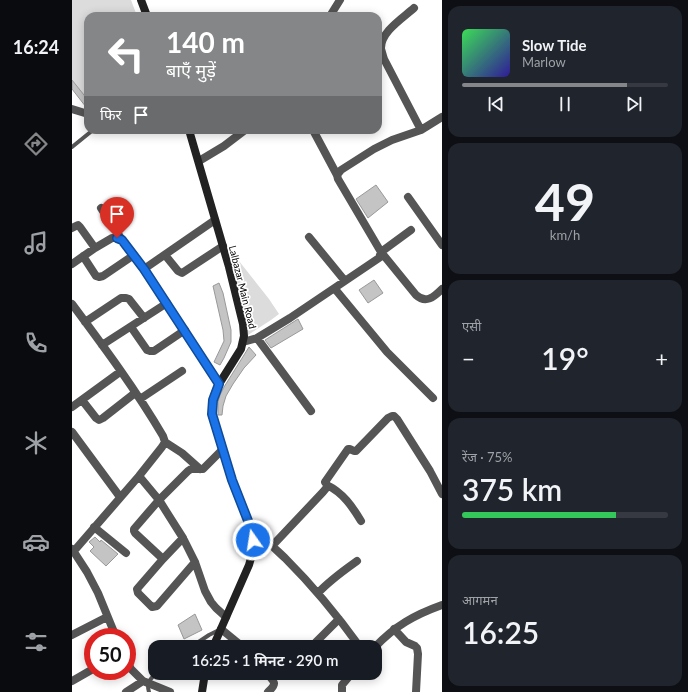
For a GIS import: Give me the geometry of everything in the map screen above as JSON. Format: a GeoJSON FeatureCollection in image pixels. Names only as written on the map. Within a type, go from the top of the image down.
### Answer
{"type":"FeatureCollection","features":[{"type":"Feature","properties":{"kind":"main road"},"geometry":{"type":"LineString","coordinates":[[141,0],[146,12]]}},
{"type":"Feature","properties":{"kind":"main road","name":"Lalbazar Main Road"},"geometry":{"type":"LineString","coordinates":[[190,134],[223,246],[243,324],[244,336],[241,349],[219,384],[213,400],[212,414],[232,480],[252,531],[253,551],[249,565],[216,640]]}},
{"type":"Feature","properties":{"kind":"main road"},"geometry":{"type":"LineString","coordinates":[[202,692],[204,680]]}},
{"type":"Feature","properties":{"kind":"street"},"geometry":{"type":"LineString","coordinates":[[332,12],[340,0]]}},
{"type":"Feature","properties":{"kind":"street"},"geometry":{"type":"LineString","coordinates":[[382,43],[393,26],[414,8]]}},
{"type":"Feature","properties":{"kind":"street"},"geometry":{"type":"LineString","coordinates":[[382,52],[384,59],[420,130]]}},
{"type":"Feature","properties":{"kind":"street"},"geometry":{"type":"LineString","coordinates":[[72,109],[84,113]]}},
{"type":"Feature","properties":{"kind":"street"},"geometry":{"type":"LineString","coordinates":[[337,175],[341,170],[374,149],[392,140],[420,130],[442,117]]}},
{"type":"Feature","properties":{"kind":"street"},"geometry":{"type":"LineString","coordinates":[[199,161],[224,146],[240,134]]}},
{"type":"Feature","properties":{"kind":"street"},"geometry":{"type":"LineString","coordinates":[[315,134],[338,178],[381,252],[422,300],[426,300],[442,290]]}},
{"type":"Feature","properties":{"kind":"street"},"geometry":{"type":"LineString","coordinates":[[408,197],[442,245]]}},
{"type":"Feature","properties":{"kind":"street"},"geometry":{"type":"LineString","coordinates":[[101,208],[167,303],[219,384]]}},
{"type":"Feature","properties":{"kind":"street"},"geometry":{"type":"LineString","coordinates":[[144,269],[215,220]]}},
{"type":"Feature","properties":{"kind":"street"},"geometry":{"type":"LineString","coordinates":[[72,228],[78,225],[80,226],[95,248]]}},
{"type":"Feature","properties":{"kind":"street"},"geometry":{"type":"LineString","coordinates":[[243,342],[257,338],[335,289],[379,258],[381,252],[411,230]]}},
{"type":"Feature","properties":{"kind":"street"},"geometry":{"type":"LineString","coordinates":[[309,237],[345,281]]}},
{"type":"Feature","properties":{"kind":"street"},"geometry":{"type":"LineString","coordinates":[[72,264],[112,238],[122,240]]}},
{"type":"Feature","properties":{"kind":"street"},"geometry":{"type":"LineString","coordinates":[[165,255],[178,271],[182,273],[223,246]]}},
{"type":"Feature","properties":{"kind":"street"},"geometry":{"type":"LineString","coordinates":[[83,256],[96,276],[99,277],[103,276],[134,255]]}},
{"type":"Feature","properties":{"kind":"street"},"geometry":{"type":"LineString","coordinates":[[335,289],[387,352],[433,398]]}},
{"type":"Feature","properties":{"kind":"street"},"geometry":{"type":"LineString","coordinates":[[86,322],[121,298],[129,299],[144,318]]}},
{"type":"Feature","properties":{"kind":"street"},"geometry":{"type":"LineString","coordinates":[[102,345],[167,303]]}},
{"type":"Feature","properties":{"kind":"street"},"geometry":{"type":"LineString","coordinates":[[72,304],[138,396],[163,436],[165,442],[182,453],[200,469]]}},
{"type":"Feature","properties":{"kind":"street"},"geometry":{"type":"LineString","coordinates":[[131,327],[150,352],[154,351],[185,330]]}},
{"type":"Feature","properties":{"kind":"street"},"geometry":{"type":"LineString","coordinates":[[257,338],[311,412]]}},
{"type":"Feature","properties":{"kind":"street"},"geometry":{"type":"LineString","coordinates":[[82,400],[99,420],[182,371]]}},
{"type":"Feature","properties":{"kind":"street"},"geometry":{"type":"LineString","coordinates":[[72,407],[120,372]]}},
{"type":"Feature","properties":{"kind":"street"},"geometry":{"type":"LineString","coordinates":[[272,546],[328,486],[325,482],[348,449],[354,452],[356,451],[388,418],[392,416],[397,419],[430,471],[442,494]]}},
{"type":"Feature","properties":{"kind":"street"},"geometry":{"type":"LineString","coordinates":[[72,432],[120,498]]}},
{"type":"Feature","properties":{"kind":"street"},"geometry":{"type":"LineString","coordinates":[[112,628],[98,593],[73,550],[139,476],[165,442]]}},
{"type":"Feature","properties":{"kind":"street"},"geometry":{"type":"LineString","coordinates":[[162,559],[135,533],[134,529],[159,500],[188,471],[192,469],[203,469],[222,450]]}},
{"type":"Feature","properties":{"kind":"street"},"geometry":{"type":"LineString","coordinates":[[139,476],[159,500],[183,538],[195,562],[205,591],[211,602],[226,617]]}},
{"type":"Feature","properties":{"kind":"street"},"geometry":{"type":"LineString","coordinates":[[327,484],[350,503],[361,521]]}},
{"type":"Feature","properties":{"kind":"street"},"geometry":{"type":"LineString","coordinates":[[94,527],[126,553]]}},
{"type":"Feature","properties":{"kind":"street"},"geometry":{"type":"LineString","coordinates":[[252,531],[260,535],[272,546],[318,593],[355,640]]}},
{"type":"Feature","properties":{"kind":"street"},"geometry":{"type":"LineString","coordinates":[[183,538],[162,559],[137,588],[138,593],[152,607],[157,606],[195,562]]}},
{"type":"Feature","properties":{"kind":"street"},"geometry":{"type":"LineString","coordinates":[[318,593],[339,574],[357,561]]}},
{"type":"Feature","properties":{"kind":"street"},"geometry":{"type":"LineString","coordinates":[[381,640],[394,629],[410,619],[442,605]]}},
{"type":"Feature","properties":{"kind":"street"},"geometry":{"type":"LineString","coordinates":[[72,635],[107,617]]}},
{"type":"Feature","properties":{"kind":"street"},"geometry":{"type":"LineString","coordinates":[[318,640],[339,619]]}},
{"type":"Feature","properties":{"kind":"street"},"geometry":{"type":"LineString","coordinates":[[222,629],[235,640]]}},
{"type":"Feature","properties":{"kind":"street"},"geometry":{"type":"LineString","coordinates":[[394,629],[406,642],[417,648],[416,692]]}},
{"type":"Feature","properties":{"kind":"street"},"geometry":{"type":"LineString","coordinates":[[136,673],[145,681],[170,692]]}},
{"type":"Feature","properties":{"kind":"street"},"geometry":{"type":"LineString","coordinates":[[72,681],[84,674]]}},
{"type":"Feature","properties":{"kind":"street"},"geometry":{"type":"LineString","coordinates":[[268,692],[274,687],[275,684],[273,680]]}},
{"type":"Feature","properties":{"kind":"street"},"geometry":{"type":"LineString","coordinates":[[342,692],[342,685],[346,680]]}},
{"type":"Feature","properties":{"kind":"street"},"geometry":{"type":"LineString","coordinates":[[126,692],[145,681]]}},
{"type":"Feature","properties":{"kind":"lane"},"geometry":{"type":"LineString","coordinates":[[72,147],[88,134]]}},
{"type":"Feature","properties":{"kind":"lane"},"geometry":{"type":"LineString","coordinates":[[202,640],[222,629]]}},
{"type":"Feature","properties":{"kind":"lane"},"geometry":{"type":"LineString","coordinates":[[148,679],[145,681],[149,692]]}},
{"type":"Feature","properties":{"kind":"shaded area"},"geometry":{"type":"Polygon","coordinates":[[[72,0],[131,0],[136,12],[84,12],[84,95],[72,80],[72,0]]]}},
{"type":"Feature","properties":{"kind":"shaded area"},"geometry":{"type":"Polygon","coordinates":[[[239,261],[279,314],[248,335],[231,267],[239,261]]]}},
{"type":"Feature","properties":{"kind":"building"},"geometry":{"type":"Polygon","coordinates":[[[72,80],[84,95],[84,104],[72,89],[72,80]]]}},
{"type":"Feature","properties":{"kind":"building"},"geometry":{"type":"Polygon","coordinates":[[[376,185],[388,202],[368,218],[356,199],[376,185]]]}},
{"type":"Feature","properties":{"kind":"building"},"geometry":{"type":"Polygon","coordinates":[[[374,280],[383,293],[368,303],[359,290],[374,280]]]}},
{"type":"Feature","properties":{"kind":"building"},"geometry":{"type":"Polygon","coordinates":[[[219,283],[223,293],[231,330],[231,342],[220,365],[214,362],[224,341],[213,286],[219,283]]]}},
{"type":"Feature","properties":{"kind":"building"},"geometry":{"type":"Polygon","coordinates":[[[298,319],[303,329],[271,348],[265,340],[298,319]]]}},
{"type":"Feature","properties":{"kind":"building"},"geometry":{"type":"Polygon","coordinates":[[[249,347],[256,355],[244,368],[233,384],[226,396],[222,415],[218,415],[218,402],[220,395],[249,347]]]}},
{"type":"Feature","properties":{"kind":"building"},"geometry":{"type":"Polygon","coordinates":[[[95,537],[118,554],[106,566],[90,551],[94,547],[89,542],[95,537]]]}},
{"type":"Feature","properties":{"kind":"building"},"geometry":{"type":"Polygon","coordinates":[[[195,614],[202,630],[184,639],[178,625],[195,614]]]}},
{"type":"Feature","properties":{"kind":"route"},"geometry":{"type":"LineString","coordinates":[[117,238],[122,240],[144,269],[219,384],[213,400],[212,414],[232,480],[252,531],[253,540]]}}]}
